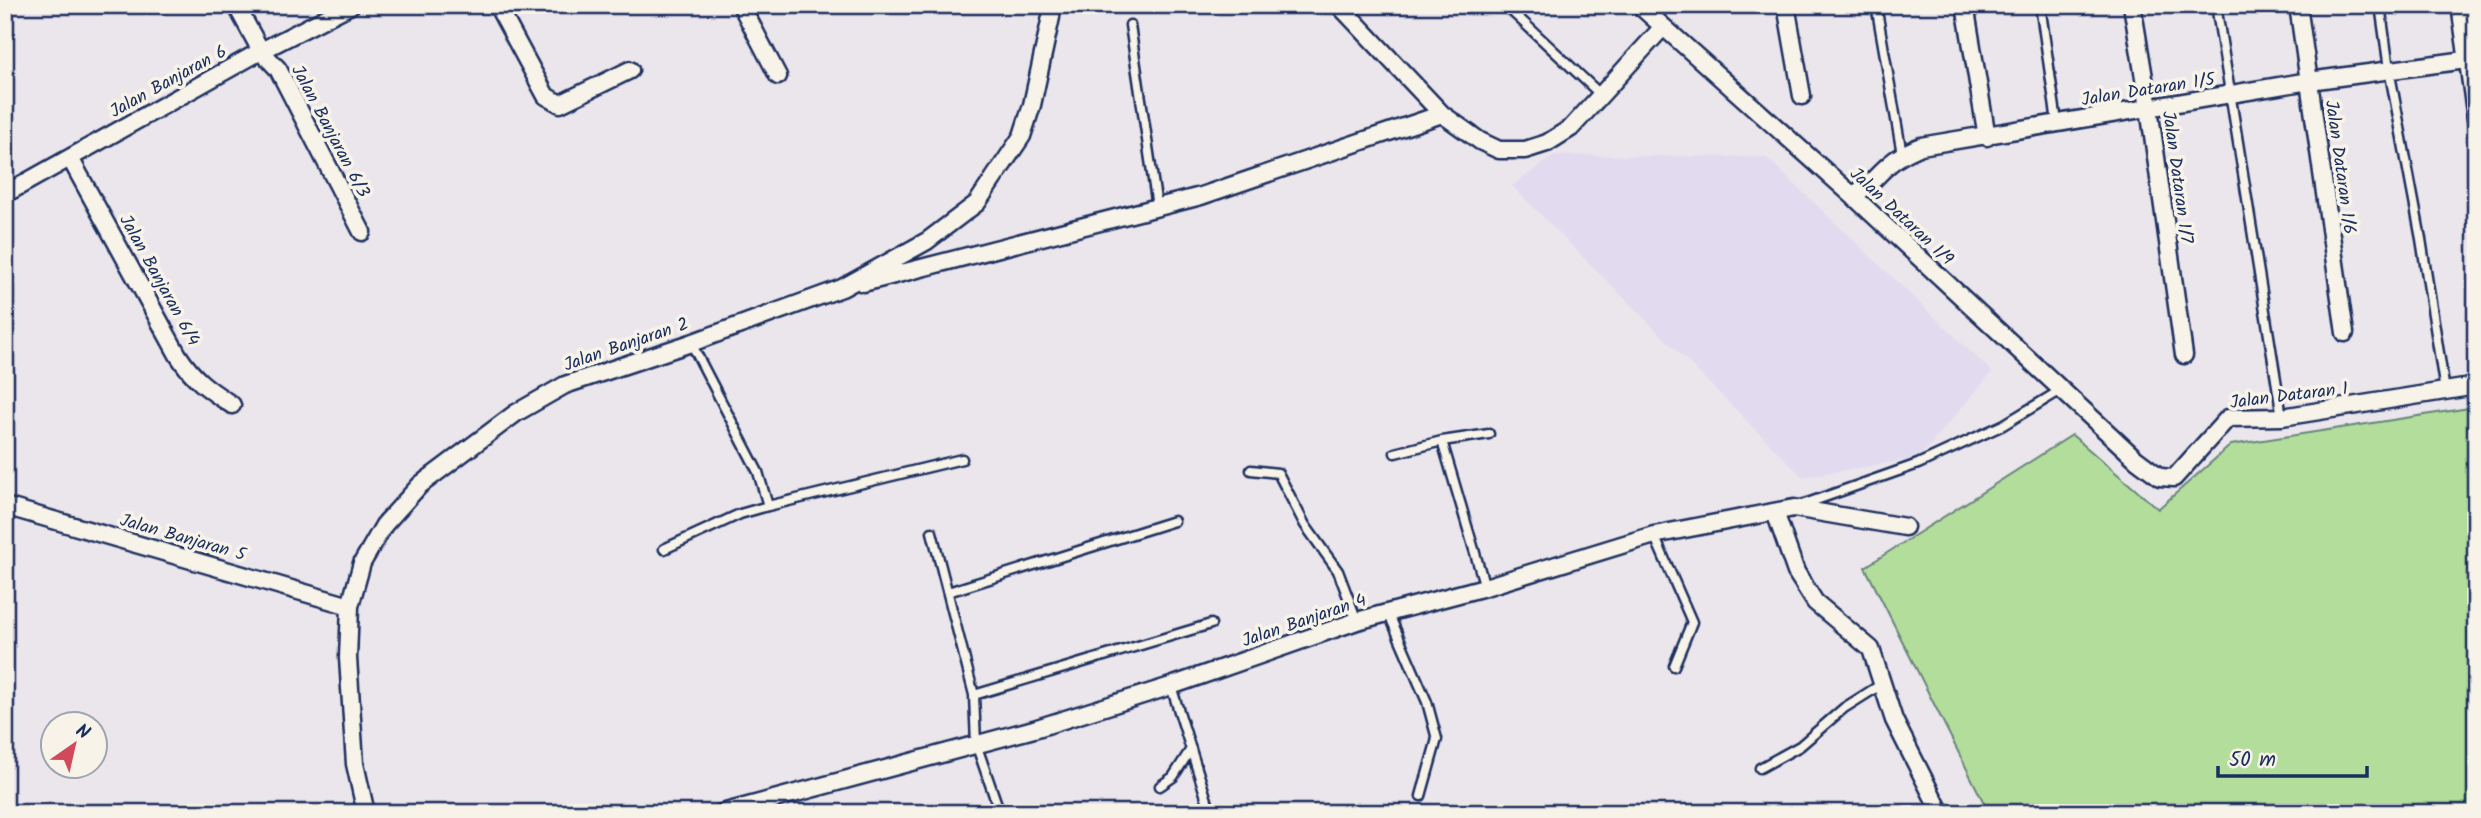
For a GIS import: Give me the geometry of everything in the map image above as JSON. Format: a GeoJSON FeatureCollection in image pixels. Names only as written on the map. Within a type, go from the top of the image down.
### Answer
{"type":"FeatureCollection","features":[{"type":"Feature","properties":{"kind":"street","name":"Jalan Banjaran 6/3"},"geometry":{"type":"LineString","coordinates":[[236,5],[261,51],[278,69],[362,232]]}},
{"type":"Feature","properties":{"kind":"street","name":"Jalan Banjaran 6"},"geometry":{"type":"LineString","coordinates":[[5,194],[261,51],[351,5]]}},
{"type":"Feature","properties":{"kind":"street"},"geometry":{"type":"LineString","coordinates":[[497,5],[546,96],[560,104],[630,70]]}},
{"type":"Feature","properties":{"kind":"street"},"geometry":{"type":"LineString","coordinates":[[741,5],[778,76]]}},
{"type":"Feature","properties":{"kind":"street","name":"Jalan Banjaran 2"},"geometry":{"type":"LineString","coordinates":[[366,813],[355,764],[348,658],[350,606],[362,564],[384,525],[420,485],[516,413],[565,385],[842,288],[927,241],[977,203],[1023,136],[1052,5]]}},
{"type":"Feature","properties":{"kind":"street"},"geometry":{"type":"LineString","coordinates":[[1339,5],[1442,114],[1480,141],[1499,150],[1525,150],[1547,143],[1571,128],[1662,27]]}},
{"type":"Feature","properties":{"kind":"street","name":"Jalan Dataran 1/9"},"geometry":{"type":"LineString","coordinates":[[1639,5],[1852,195],[2136,459]]}},
{"type":"Feature","properties":{"kind":"street"},"geometry":{"type":"LineString","coordinates":[[1786,5],[1802,96]]}},
{"type":"Feature","properties":{"kind":"street"},"geometry":{"type":"LineString","coordinates":[[1965,5],[1987,137]]}},
{"type":"Feature","properties":{"kind":"street","name":"Jalan Dataran 1/7"},"geometry":{"type":"LineString","coordinates":[[2132,5],[2184,355]]}},
{"type":"Feature","properties":{"kind":"street","name":"Jalan Dataran 1/6"},"geometry":{"type":"LineString","coordinates":[[2298,5],[2345,333]]}},
{"type":"Feature","properties":{"kind":"street"},"geometry":{"type":"LineString","coordinates":[[2460,5],[2476,119]]}},
{"type":"Feature","properties":{"kind":"street","name":"Jalan Dataran 1/5"},"geometry":{"type":"LineString","coordinates":[[1852,195],[1866,190],[1878,175],[1902,155],[1921,146],[2309,81],[2466,60]]}},
{"type":"Feature","properties":{"kind":"street"},"geometry":{"type":"LineString","coordinates":[[842,288],[1201,196],[1442,114]]}},
{"type":"Feature","properties":{"kind":"street","name":"Jalan Banjaran 6/4"},"geometry":{"type":"LineString","coordinates":[[70,158],[191,375],[232,405]]}},
{"type":"Feature","properties":{"kind":"street","name":"Jalan Dataran 1"},"geometry":{"type":"LineString","coordinates":[[2136,459],[2160,477],[2174,478],[2228,418],[2282,417],[2476,386]]}},
{"type":"Feature","properties":{"kind":"street","name":"Jalan Banjaran 5"},"geometry":{"type":"LineString","coordinates":[[5,506],[350,606]]}},
{"type":"Feature","properties":{"kind":"street","name":"Jalan Banjaran 4"},"geometry":{"type":"LineString","coordinates":[[722,813],[1034,729],[1171,686],[1357,621],[1485,587],[1654,535],[1794,508],[1905,527]]}},
{"type":"Feature","properties":{"kind":"street"},"geometry":{"type":"LineString","coordinates":[[1775,512],[1796,572],[1815,602],[1871,649],[1894,720],[1941,813]]}},
{"type":"Feature","properties":{"kind":"lane"},"geometry":{"type":"LineString","coordinates":[[1504,5],[1601,95]]}},
{"type":"Feature","properties":{"kind":"lane"},"geometry":{"type":"LineString","coordinates":[[1876,5],[1902,155]]}},
{"type":"Feature","properties":{"kind":"lane"},"geometry":{"type":"LineString","coordinates":[[2040,5],[2057,122]]}},
{"type":"Feature","properties":{"kind":"lane"},"geometry":{"type":"LineString","coordinates":[[2216,5],[2282,417]]}},
{"type":"Feature","properties":{"kind":"lane"},"geometry":{"type":"LineString","coordinates":[[2380,5],[2445,391]]}},
{"type":"Feature","properties":{"kind":"lane"},"geometry":{"type":"LineString","coordinates":[[1130,25],[1157,207]]}},
{"type":"Feature","properties":{"kind":"lane"},"geometry":{"type":"LineString","coordinates":[[691,343],[758,472],[768,506]]}},
{"type":"Feature","properties":{"kind":"lane"},"geometry":{"type":"LineString","coordinates":[[1794,508],[1918,464],[2003,425],[2061,390]]}},
{"type":"Feature","properties":{"kind":"lane"},"geometry":{"type":"LineString","coordinates":[[1395,453],[1441,441],[1489,434]]}},
{"type":"Feature","properties":{"kind":"lane"},"geometry":{"type":"LineString","coordinates":[[1441,441],[1485,587]]}},
{"type":"Feature","properties":{"kind":"lane"},"geometry":{"type":"LineString","coordinates":[[664,549],[740,514],[962,459]]}},
{"type":"Feature","properties":{"kind":"lane"},"geometry":{"type":"LineString","coordinates":[[1251,470],[1278,473],[1305,526],[1338,571],[1357,621]]}},
{"type":"Feature","properties":{"kind":"lane"},"geometry":{"type":"LineString","coordinates":[[948,592],[1174,521]]}},
{"type":"Feature","properties":{"kind":"lane"},"geometry":{"type":"LineString","coordinates":[[932,532],[974,695],[976,744],[1000,813]]}},
{"type":"Feature","properties":{"kind":"lane"},"geometry":{"type":"LineString","coordinates":[[1654,535],[1692,622],[1674,666]]}},
{"type":"Feature","properties":{"kind":"lane"},"geometry":{"type":"LineString","coordinates":[[1388,612],[1427,702],[1437,739],[1421,796]]}},
{"type":"Feature","properties":{"kind":"lane"},"geometry":{"type":"LineString","coordinates":[[974,695],[1211,624]]}},
{"type":"Feature","properties":{"kind":"lane"},"geometry":{"type":"LineString","coordinates":[[1760,768],[1800,746],[1844,708],[1882,684]]}},
{"type":"Feature","properties":{"kind":"lane"},"geometry":{"type":"LineString","coordinates":[[1171,686],[1210,813]]}},
{"type":"Feature","properties":{"kind":"lane"},"geometry":{"type":"LineString","coordinates":[[1160,786],[1173,777],[1191,749]]}},
{"type":"Feature","properties":{"kind":"shaded area"},"geometry":{"type":"Polygon","coordinates":[[[1555,155],[1766,157],[1992,372],[1919,458],[1803,477],[1512,186],[1555,155]]]}},
{"type":"Feature","properties":{"kind":"green space"},"geometry":{"type":"Polygon","coordinates":[[[2476,407],[2476,813],[1989,813],[1865,567],[2072,435],[2158,509],[2231,445],[2476,407]]]}}]}
